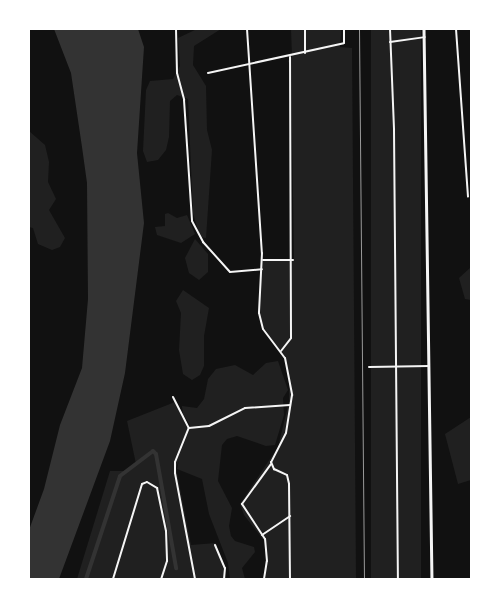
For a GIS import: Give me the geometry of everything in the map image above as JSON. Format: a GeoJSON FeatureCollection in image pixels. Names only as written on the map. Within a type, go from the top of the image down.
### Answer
{"type":"FeatureCollection","features":[{"type":"Feature","properties":{"kind":"street"},"geometry":{"type":"LineString","coordinates":[[176,29],[177,73],[184,100],[192,221],[203,242],[230,272],[262,268]]}},
{"type":"Feature","properties":{"kind":"street"},"geometry":{"type":"LineString","coordinates":[[185,29],[191,29]]}},
{"type":"Feature","properties":{"kind":"street"},"geometry":{"type":"LineString","coordinates":[[247,29],[262,260],[259,313],[263,329],[281,351],[291,386],[286,433],[272,464],[242,504],[262,535],[267,561],[264,579]]}},
{"type":"Feature","properties":{"kind":"street"},"geometry":{"type":"LineString","coordinates":[[305,29],[305,53]]}},
{"type":"Feature","properties":{"kind":"street"},"geometry":{"type":"LineString","coordinates":[[208,73],[290,57],[344,43],[344,29]]}},
{"type":"Feature","properties":{"kind":"street"},"geometry":{"type":"LineString","coordinates":[[390,29],[394,130],[394,368],[398,579]]}},
{"type":"Feature","properties":{"kind":"street"},"geometry":{"type":"LineString","coordinates":[[424,29],[432,579]]}},
{"type":"Feature","properties":{"kind":"street"},"geometry":{"type":"LineString","coordinates":[[456,29],[468,197]]}},
{"type":"Feature","properties":{"kind":"street"},"geometry":{"type":"LineString","coordinates":[[390,42],[425,37]]}},
{"type":"Feature","properties":{"kind":"street"},"geometry":{"type":"LineString","coordinates":[[281,351],[291,338],[293,260],[290,57]]}},
{"type":"Feature","properties":{"kind":"street"},"geometry":{"type":"LineString","coordinates":[[262,260],[293,260]]}},
{"type":"Feature","properties":{"kind":"street"},"geometry":{"type":"LineString","coordinates":[[369,367],[429,366]]}},
{"type":"Feature","properties":{"kind":"street"},"geometry":{"type":"LineString","coordinates":[[173,396],[189,428],[175,462],[175,473],[195,579]]}},
{"type":"Feature","properties":{"kind":"street"},"geometry":{"type":"LineString","coordinates":[[189,428],[209,426],[245,408],[290,405]]}},
{"type":"Feature","properties":{"kind":"street"},"geometry":{"type":"LineString","coordinates":[[272,464],[274,469],[287,475],[290,516],[290,579]]}},
{"type":"Feature","properties":{"kind":"street"},"geometry":{"type":"LineString","coordinates":[[113,579],[142,484],[147,482],[157,488],[166,532],[167,561],[161,579]]}},
{"type":"Feature","properties":{"kind":"street"},"geometry":{"type":"LineString","coordinates":[[262,535],[290,516]]}},
{"type":"Feature","properties":{"kind":"street"},"geometry":{"type":"LineString","coordinates":[[215,544],[226,568],[224,579]]}},
{"type":"Feature","properties":{"kind":"shaded area"},"geometry":{"type":"Polygon","coordinates":[[[54,29],[138,29],[144,47],[137,153],[144,223],[125,373],[110,441],[59,579],[29,579],[29,530],[44,489],[60,425],[82,368],[88,299],[87,183],[71,73],[54,29]]]}},
{"type":"Feature","properties":{"kind":"shaded area"},"geometry":{"type":"Polygon","coordinates":[[[197,29],[221,29],[194,46],[193,65],[206,86],[207,130],[212,150],[206,238],[200,237],[193,213],[188,99],[177,95],[170,101],[169,137],[166,150],[158,160],[147,162],[143,151],[146,90],[150,81],[173,79],[180,66],[178,38],[197,29]]]}},
{"type":"Feature","properties":{"kind":"shaded area"},"geometry":{"type":"Polygon","coordinates":[[[291,29],[341,29],[340,47],[352,48],[356,579],[266,579],[265,542],[244,515],[240,504],[278,447],[289,402],[289,375],[284,357],[260,322],[261,261],[294,259],[291,67],[288,61],[292,57],[291,29]]]}},
{"type":"Feature","properties":{"kind":"shaded area"},"geometry":{"type":"Polygon","coordinates":[[[371,29],[421,29],[421,579],[371,579],[371,29]]]}},
{"type":"Feature","properties":{"kind":"shaded area"},"geometry":{"type":"Polygon","coordinates":[[[29,131],[45,145],[49,162],[48,182],[56,199],[49,210],[65,238],[60,247],[52,250],[38,244],[33,228],[29,227],[29,131]]]}},
{"type":"Feature","properties":{"kind":"shaded area"},"geometry":{"type":"Polygon","coordinates":[[[168,213],[177,218],[187,215],[195,234],[181,243],[157,235],[155,227],[165,226],[165,214],[168,213]]]}},
{"type":"Feature","properties":{"kind":"shaded area"},"geometry":{"type":"Polygon","coordinates":[[[195,239],[208,254],[208,272],[199,280],[189,273],[185,258],[195,239]]]}},
{"type":"Feature","properties":{"kind":"shaded area"},"geometry":{"type":"Polygon","coordinates":[[[471,267],[471,300],[465,299],[459,278],[471,267]]]}},
{"type":"Feature","properties":{"kind":"shaded area"},"geometry":{"type":"Polygon","coordinates":[[[183,290],[209,308],[204,336],[204,366],[200,375],[192,380],[183,374],[179,350],[181,313],[176,301],[183,290]]]}},
{"type":"Feature","properties":{"kind":"shaded area"},"geometry":{"type":"Polygon","coordinates":[[[278,361],[288,390],[283,398],[284,415],[275,445],[266,446],[237,436],[227,439],[222,445],[218,481],[232,508],[229,526],[231,536],[235,541],[254,547],[255,552],[242,568],[245,579],[230,579],[228,563],[209,514],[202,479],[177,469],[179,460],[176,468],[191,545],[216,543],[226,579],[77,579],[110,471],[125,471],[136,464],[127,421],[175,402],[189,432],[190,425],[183,414],[182,406],[197,408],[204,399],[208,379],[216,369],[235,365],[253,375],[266,363],[278,361]]]}},
{"type":"Feature","properties":{"kind":"shaded area"},"geometry":{"type":"Polygon","coordinates":[[[471,417],[471,480],[458,484],[445,434],[471,417]]]}},
{"type":"Feature","properties":{"kind":"waterway"},"geometry":{"type":"LineString","coordinates":[[86,579],[120,476],[153,451],[156,454],[176,568]]}},
{"type":"Feature","properties":{"kind":"railway"},"geometry":{"type":"LineString","coordinates":[[359,29],[364,579]]}}]}
